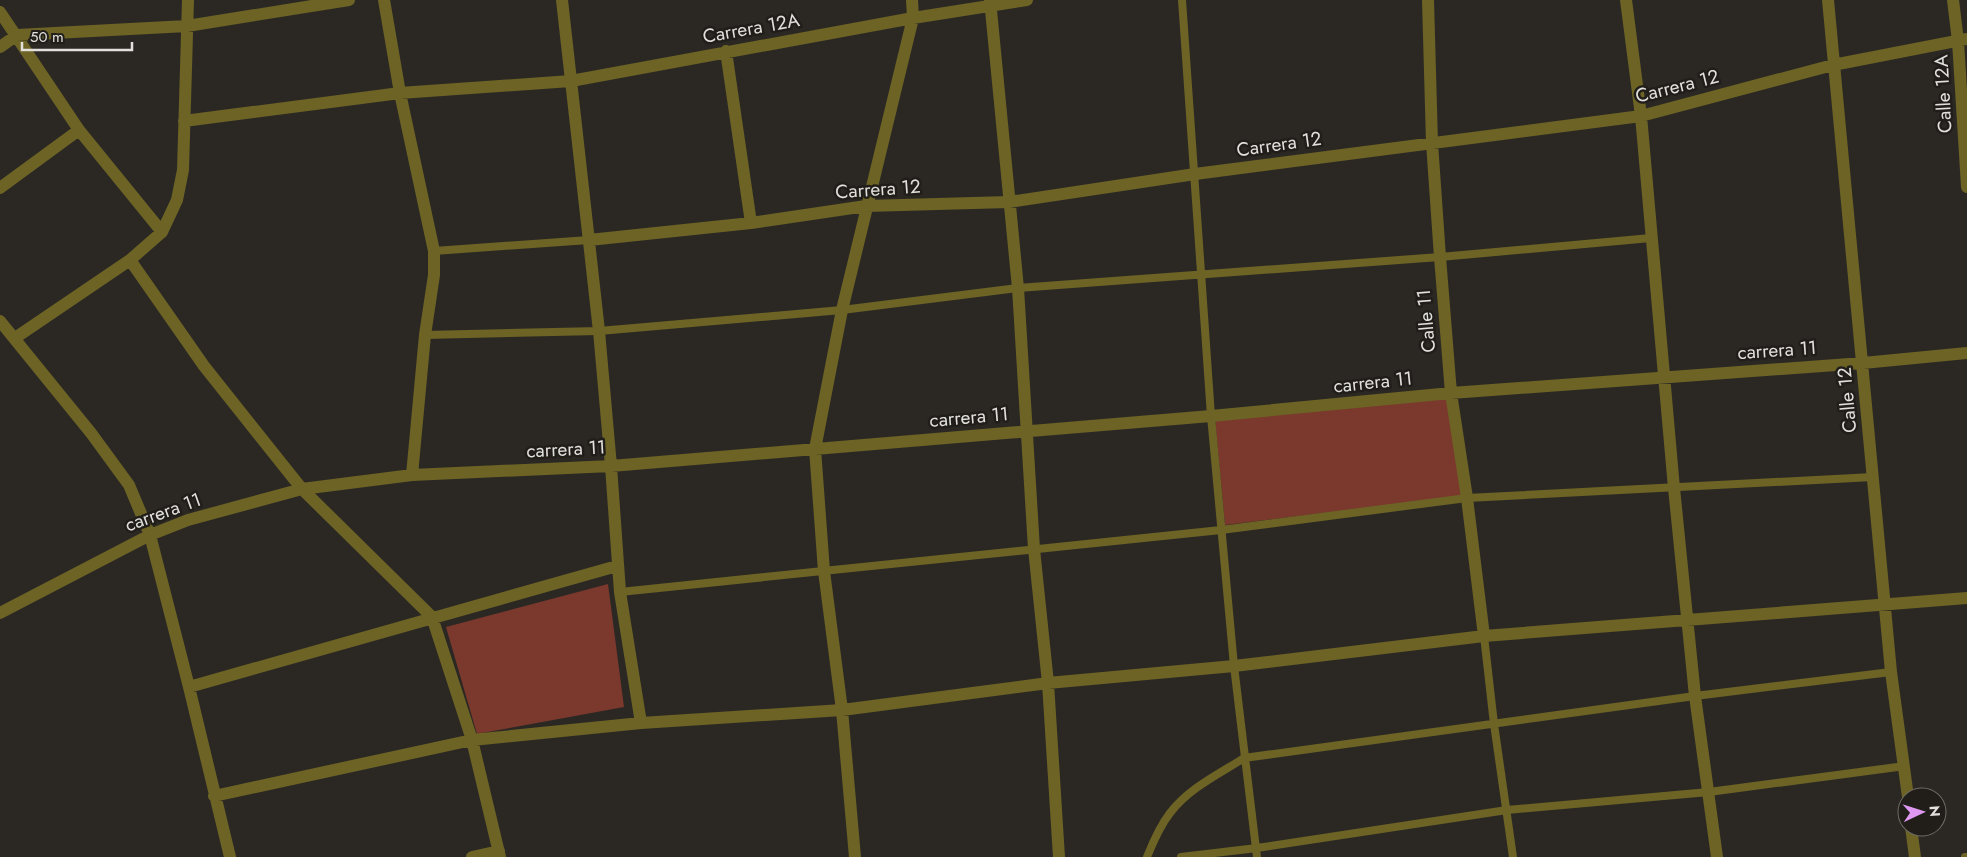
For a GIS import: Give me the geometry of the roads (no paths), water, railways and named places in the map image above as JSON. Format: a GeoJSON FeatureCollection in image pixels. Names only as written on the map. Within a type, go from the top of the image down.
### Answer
{"type":"FeatureCollection","features":[{"type":"Feature","properties":{"kind":"street"},"geometry":{"type":"LineString","coordinates":[[15,338],[130,260],[162,232],[177,200],[183,170],[188,0]]}},
{"type":"Feature","properties":{"kind":"street"},"geometry":{"type":"LineString","coordinates":[[0,47],[17,35],[187,26],[349,0]]}},
{"type":"Feature","properties":{"kind":"street"},"geometry":{"type":"LineString","coordinates":[[384,0],[400,93],[434,251],[434,275],[425,335],[412,475]]}},
{"type":"Feature","properties":{"kind":"street"},"geometry":{"type":"LineString","coordinates":[[562,0],[599,330],[611,466],[617,566],[641,723]]}},
{"type":"Feature","properties":{"kind":"street"},"geometry":{"type":"LineString","coordinates":[[855,857],[842,710],[824,570],[815,449],[842,310],[913,18],[912,0]]}},
{"type":"Feature","properties":{"kind":"street","name":"Carrera 12A"},"geometry":{"type":"LineString","coordinates":[[184,121],[400,93],[571,81],[990,3],[1027,0]]}},
{"type":"Feature","properties":{"kind":"street","name":"Calle 11"},"geometry":{"type":"LineString","coordinates":[[1428,0],[1432,143],[1451,393],[1467,498],[1484,636]]}},
{"type":"Feature","properties":{"kind":"street"},"geometry":{"type":"LineString","coordinates":[[1626,0],[1641,116],[1650,238],[1695,696],[1710,792],[1717,857]]}},
{"type":"Feature","properties":{"kind":"street","name":"Calle 12"},"geometry":{"type":"LineString","coordinates":[[1828,0],[1891,672],[1907,787]]}},
{"type":"Feature","properties":{"kind":"street","name":"Calle 12A"},"geometry":{"type":"LineString","coordinates":[[1953,0],[1963,40],[1967,187]]}},
{"type":"Feature","properties":{"kind":"street"},"geometry":{"type":"LineString","coordinates":[[990,3],[1018,288],[1034,549],[1048,683],[1059,857]]}},
{"type":"Feature","properties":{"kind":"street"},"geometry":{"type":"LineString","coordinates":[[0,12],[79,130],[162,232]]}},
{"type":"Feature","properties":{"kind":"street","name":"Carrera 12"},"geometry":{"type":"LineString","coordinates":[[589,240],[751,223],[866,206],[1009,202],[1195,174],[1641,116],[1833,65],[1963,40]]}},
{"type":"Feature","properties":{"kind":"street"},"geometry":{"type":"LineString","coordinates":[[726,51],[751,223]]}},
{"type":"Feature","properties":{"kind":"street"},"geometry":{"type":"LineString","coordinates":[[0,188],[79,130]]}},
{"type":"Feature","properties":{"kind":"street"},"geometry":{"type":"LineString","coordinates":[[130,260],[204,366],[302,489],[432,617],[472,740],[499,854],[472,857]]}},
{"type":"Feature","properties":{"kind":"street"},"geometry":{"type":"LineString","coordinates":[[0,320],[91,433],[129,485],[150,535],[190,687],[214,796],[230,857]]}},
{"type":"Feature","properties":{"kind":"street","name":"carrera 11"},"geometry":{"type":"LineString","coordinates":[[0,613],[150,535],[188,520],[302,489],[412,475],[611,466],[1210,416],[1451,393],[1863,363],[1967,353]]}},
{"type":"Feature","properties":{"kind":"street"},"geometry":{"type":"LineString","coordinates":[[190,687],[617,566]]}},
{"type":"Feature","properties":{"kind":"street"},"geometry":{"type":"LineString","coordinates":[[214,796],[472,740],[641,723],[842,710],[1048,683],[1234,666],[1484,636],[1885,606],[1967,598]]}},
{"type":"Feature","properties":{"kind":"street"},"geometry":{"type":"LineString","coordinates":[[1912,837],[1915,857]]}},
{"type":"Feature","properties":{"kind":"lane"},"geometry":{"type":"LineString","coordinates":[[1182,0],[1210,416],[1234,666],[1257,857]]}},
{"type":"Feature","properties":{"kind":"lane"},"geometry":{"type":"LineString","coordinates":[[425,335],[599,330],[842,310],[1018,288],[1440,257],[1650,238]]}},
{"type":"Feature","properties":{"kind":"lane"},"geometry":{"type":"LineString","coordinates":[[434,251],[589,240]]}},
{"type":"Feature","properties":{"kind":"lane"},"geometry":{"type":"LineString","coordinates":[[620,592],[1221,530],[1467,498],[1873,477]]}},
{"type":"Feature","properties":{"kind":"lane"},"geometry":{"type":"LineString","coordinates":[[1484,636],[1494,724],[1513,857]]}},
{"type":"Feature","properties":{"kind":"lane"},"geometry":{"type":"LineString","coordinates":[[1147,857],[1157,833],[1170,812],[1190,792],[1244,758],[1695,696],[1891,672]]}},
{"type":"Feature","properties":{"kind":"lane"},"geometry":{"type":"LineString","coordinates":[[1181,857],[1257,848],[1506,810],[1710,792],[1904,766]]}}]}
